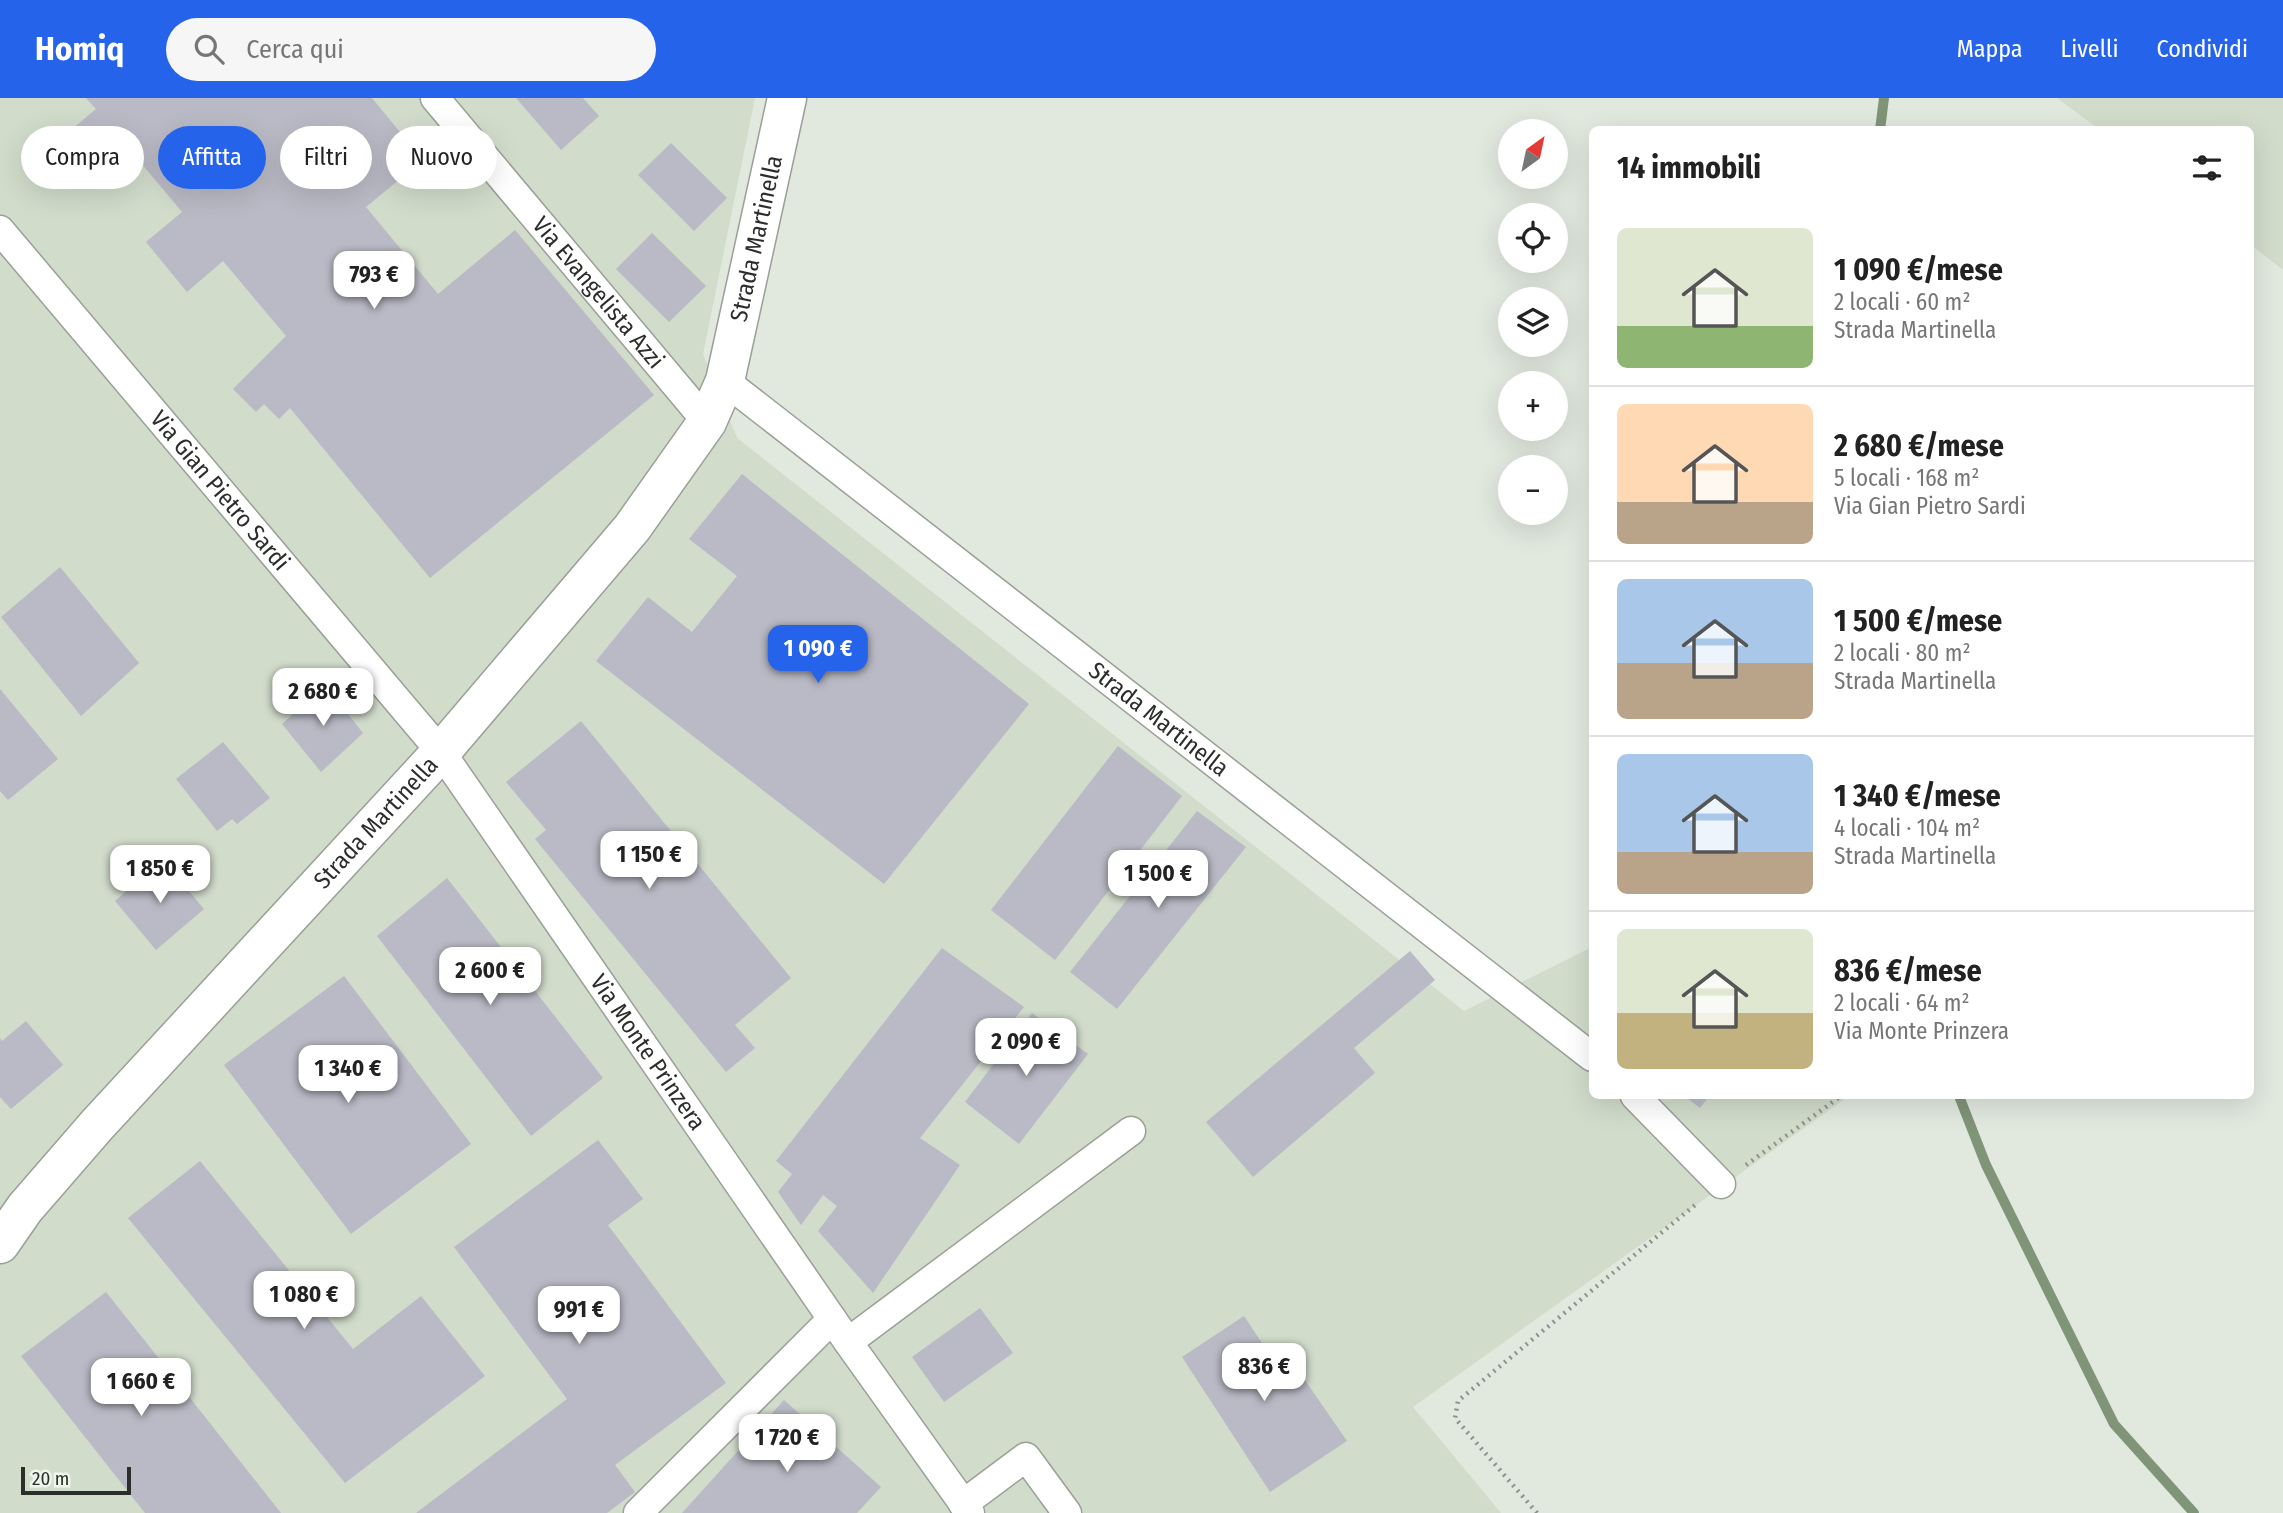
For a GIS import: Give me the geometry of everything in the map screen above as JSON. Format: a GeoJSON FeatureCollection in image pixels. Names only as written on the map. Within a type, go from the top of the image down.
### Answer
{"type":"FeatureCollection","features":[{"type":"Feature","properties":{"kind":"street","name":"Via Evangelista Azzi"},"geometry":{"type":"LineString","coordinates":[[435,98],[707,422]]}},
{"type":"Feature","properties":{"kind":"street","name":"Strada Martinella"},"geometry":{"type":"LineString","coordinates":[[0,1244],[25,1208],[88,1136],[441,752],[632,528],[707,422],[725,381],[787,98]]}},
{"type":"Feature","properties":{"kind":"street","name":"Via Gian Pietro Sardi"},"geometry":{"type":"LineString","coordinates":[[0,230],[441,752]]}},
{"type":"Feature","properties":{"kind":"street","name":"Strada Martinella"},"geometry":{"type":"LineString","coordinates":[[725,381],[1589,1055]]}},
{"type":"Feature","properties":{"kind":"street","name":"Via Monte Prinzera"},"geometry":{"type":"LineString","coordinates":[[441,752],[966,1509],[1026,1457],[1067,1513]]}},
{"type":"Feature","properties":{"kind":"street"},"geometry":{"type":"LineString","coordinates":[[1638,1099],[1721,1184]]}},
{"type":"Feature","properties":{"kind":"street"},"geometry":{"type":"LineString","coordinates":[[638,1513],[840,1331],[1131,1131]]}},
{"type":"Feature","properties":{"kind":"path"},"geometry":{"type":"LineString","coordinates":[[1537,1513],[1455,1418],[1458,1401],[1721,1184],[1837,1099]]}},
{"type":"Feature","properties":{"kind":"shaded area"},"geometry":{"type":"Polygon","coordinates":[[[0,98],[755,98],[703,354],[737,438],[1464,1011],[1589,948],[1589,1099],[1845,1099],[1413,1407],[1501,1513],[0,1513],[0,98]]]}},
{"type":"Feature","properties":{"kind":"shaded area"},"geometry":{"type":"Polygon","coordinates":[[[2057,98],[2283,98],[2283,270],[2254,247],[2254,126],[2095,126],[2057,98]]]}},
{"type":"Feature","properties":{"kind":"building"},"geometry":{"type":"Polygon","coordinates":[[[86,98],[372,98],[395,126],[386,126],[388,189],[366,207],[438,294],[515,230],[654,395],[430,578],[290,408],[279,419],[264,404],[256,412],[233,389],[286,336],[223,261],[187,292],[146,242],[182,212],[163,189],[266,189],[266,126],[158,126],[158,183],[144,167],[144,126],[76,126],[96,109],[86,98]]]}},
{"type":"Feature","properties":{"kind":"building"},"geometry":{"type":"Polygon","coordinates":[[[516,98],[583,98],[599,116],[561,150],[516,98]]]}},
{"type":"Feature","properties":{"kind":"building"},"geometry":{"type":"Polygon","coordinates":[[[671,143],[727,198],[694,231],[638,175],[671,143]]]}},
{"type":"Feature","properties":{"kind":"building"},"geometry":{"type":"Polygon","coordinates":[[[652,233],[706,286],[669,322],[616,269],[652,233]]]}},
{"type":"Feature","properties":{"kind":"building"},"geometry":{"type":"Polygon","coordinates":[[[742,474],[1029,704],[884,884],[596,661],[648,597],[692,632],[737,576],[689,539],[742,474]]]}},
{"type":"Feature","properties":{"kind":"building"},"geometry":{"type":"Polygon","coordinates":[[[60,567],[139,663],[81,716],[1,617],[60,567]]]}},
{"type":"Feature","properties":{"kind":"building"},"geometry":{"type":"Polygon","coordinates":[[[325,685],[363,733],[321,772],[282,724],[325,685]]]}},
{"type":"Feature","properties":{"kind":"building"},"geometry":{"type":"Polygon","coordinates":[[[0,689],[58,759],[8,800],[0,791],[0,689]]]}},
{"type":"Feature","properties":{"kind":"building"},"geometry":{"type":"Polygon","coordinates":[[[581,721],[791,978],[735,1025],[755,1048],[726,1072],[535,839],[546,830],[506,782],[581,721]]]}},
{"type":"Feature","properties":{"kind":"building"},"geometry":{"type":"Polygon","coordinates":[[[223,742],[270,798],[237,824],[232,819],[217,831],[176,779],[223,742]]]}},
{"type":"Feature","properties":{"kind":"building"},"geometry":{"type":"Polygon","coordinates":[[[1118,746],[1182,796],[1055,960],[991,910],[1118,746]]]}},
{"type":"Feature","properties":{"kind":"building"},"geometry":{"type":"Polygon","coordinates":[[[1197,811],[1246,847],[1117,1009],[1070,972],[1197,811]]]}},
{"type":"Feature","properties":{"kind":"building"},"geometry":{"type":"Polygon","coordinates":[[[163,860],[204,909],[156,950],[115,901],[163,860]]]}},
{"type":"Feature","properties":{"kind":"building"},"geometry":{"type":"Polygon","coordinates":[[[447,878],[603,1078],[531,1136],[377,936],[447,878]]]}},
{"type":"Feature","properties":{"kind":"building"},"geometry":{"type":"Polygon","coordinates":[[[942,948],[1024,1007],[920,1138],[960,1165],[873,1293],[818,1231],[837,1206],[823,1195],[801,1225],[778,1192],[792,1174],[776,1161],[942,948]]]}},
{"type":"Feature","properties":{"kind":"building"},"geometry":{"type":"Polygon","coordinates":[[[1410,951],[1435,980],[1354,1048],[1375,1073],[1253,1177],[1206,1122],[1410,951]]]}},
{"type":"Feature","properties":{"kind":"building"},"geometry":{"type":"Polygon","coordinates":[[[344,976],[471,1144],[351,1234],[224,1065],[344,976]]]}},
{"type":"Feature","properties":{"kind":"building"},"geometry":{"type":"Polygon","coordinates":[[[1032,1013],[1088,1054],[1019,1144],[965,1102],[1032,1013]]]}},
{"type":"Feature","properties":{"kind":"building"},"geometry":{"type":"Polygon","coordinates":[[[26,1021],[63,1065],[11,1109],[0,1097],[0,1038],[2,1041],[26,1021]]]}},
{"type":"Feature","properties":{"kind":"building"},"geometry":{"type":"Polygon","coordinates":[[[1688,1099],[1707,1099],[1700,1108],[1688,1099]]]}},
{"type":"Feature","properties":{"kind":"building"},"geometry":{"type":"Polygon","coordinates":[[[598,1140],[643,1199],[608,1225],[726,1383],[615,1465],[635,1492],[607,1513],[416,1513],[567,1399],[454,1247],[598,1140]]]}},
{"type":"Feature","properties":{"kind":"building"},"geometry":{"type":"Polygon","coordinates":[[[200,1161],[353,1349],[421,1296],[485,1376],[345,1483],[128,1218],[200,1161]]]}},
{"type":"Feature","properties":{"kind":"building"},"geometry":{"type":"Polygon","coordinates":[[[106,1292],[281,1513],[145,1513],[21,1356],[106,1292]]]}},
{"type":"Feature","properties":{"kind":"building"},"geometry":{"type":"Polygon","coordinates":[[[980,1308],[1013,1353],[944,1402],[912,1357],[980,1308]]]}},
{"type":"Feature","properties":{"kind":"building"},"geometry":{"type":"Polygon","coordinates":[[[1244,1316],[1270,1355],[1282,1347],[1347,1441],[1270,1492],[1182,1357],[1244,1316]]]}},
{"type":"Feature","properties":{"kind":"building"},"geometry":{"type":"Polygon","coordinates":[[[784,1400],[881,1487],[857,1513],[682,1513],[784,1400]]]}},
{"type":"Feature","properties":{"kind":"waterway"},"geometry":{"type":"LineString","coordinates":[[1880,126],[1884,98]]}},
{"type":"Feature","properties":{"kind":"waterway"},"geometry":{"type":"LineString","coordinates":[[1960,1099],[1986,1165],[2114,1424],[2194,1513]]}}]}
